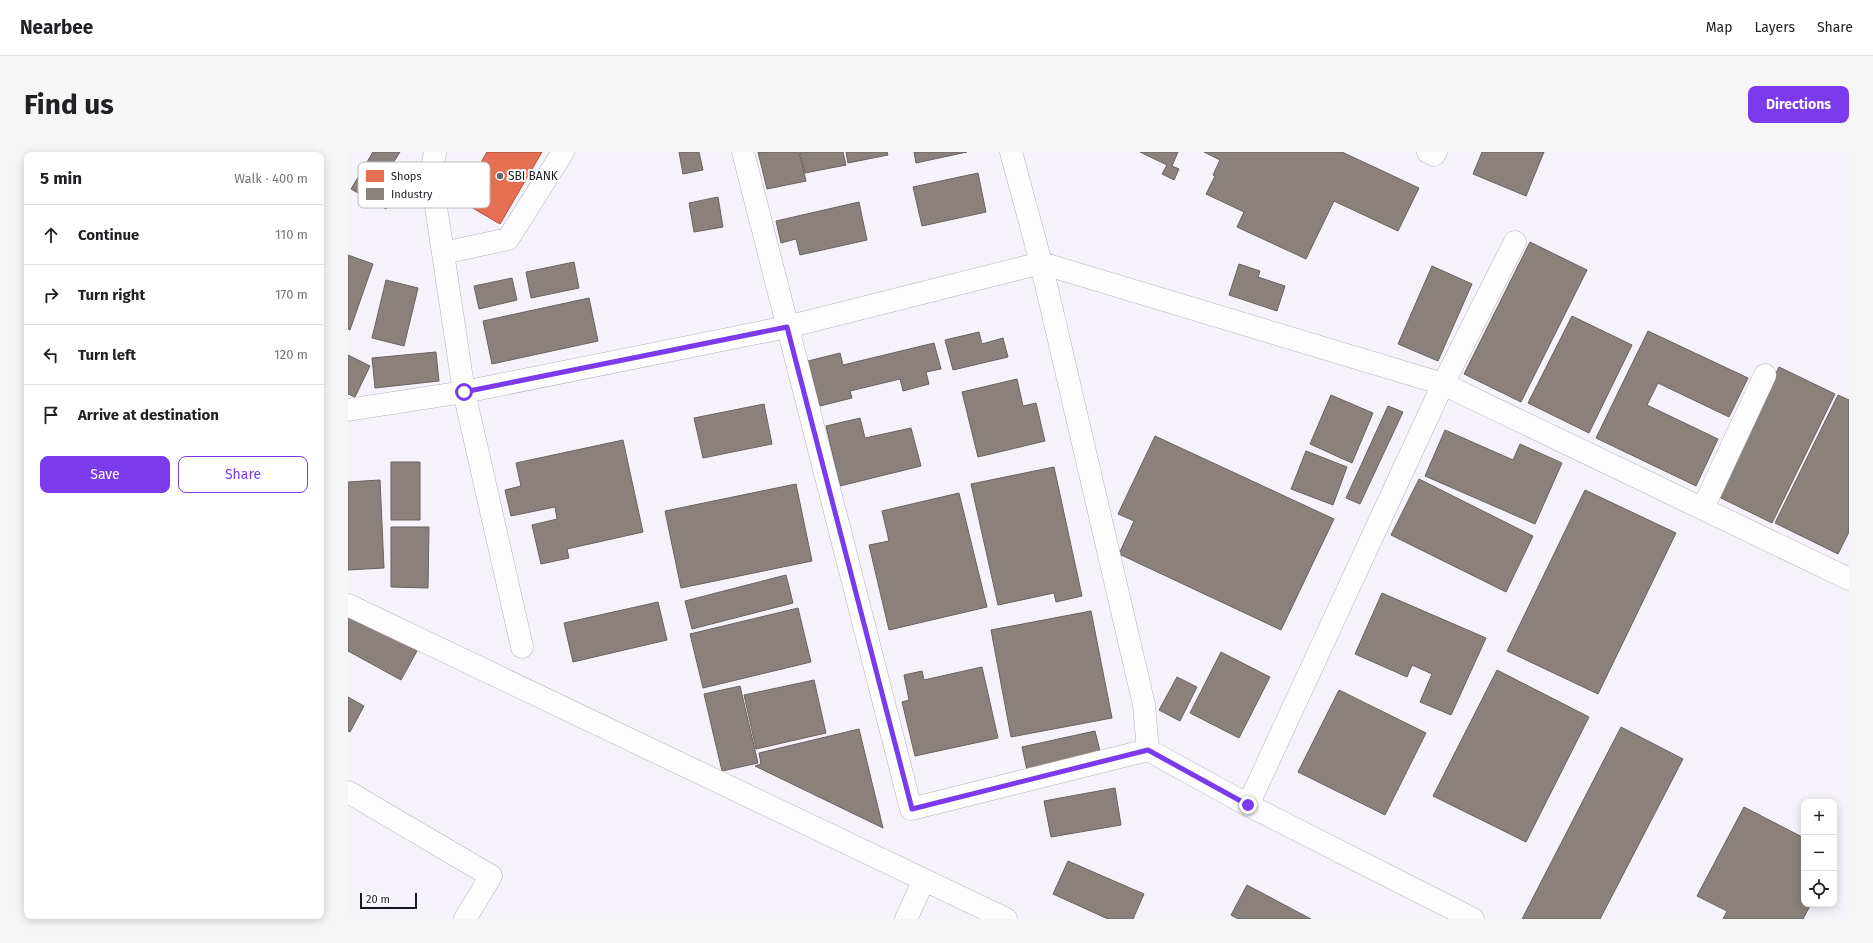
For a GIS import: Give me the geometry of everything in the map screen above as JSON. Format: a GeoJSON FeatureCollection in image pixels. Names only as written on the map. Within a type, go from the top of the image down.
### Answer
{"type":"FeatureCollection","features":[{"type":"Feature","properties":{"kind":"street"},"geometry":{"type":"LineString","coordinates":[[433,162],[435,152]]}},
{"type":"Feature","properties":{"kind":"street"},"geometry":{"type":"LineString","coordinates":[[443,253],[508,239],[563,152]]}},
{"type":"Feature","properties":{"kind":"street"},"geometry":{"type":"LineString","coordinates":[[743,152],[912,809],[1148,750],[1248,805],[1474,919]]}},
{"type":"Feature","properties":{"kind":"street"},"geometry":{"type":"LineString","coordinates":[[1011,152],[1041,263],[1144,705],[1148,750]]}},
{"type":"Feature","properties":{"kind":"street"},"geometry":{"type":"LineString","coordinates":[[1428,152],[1434,155],[1436,152]]}},
{"type":"Feature","properties":{"kind":"street"},"geometry":{"type":"LineString","coordinates":[[436,208],[464,392],[522,647]]}},
{"type":"Feature","properties":{"kind":"street"},"geometry":{"type":"LineString","coordinates":[[1248,805],[1443,384],[1515,242]]}},
{"type":"Feature","properties":{"kind":"street"},"geometry":{"type":"LineString","coordinates":[[348,410],[464,392],[787,327],[1041,263],[1443,384],[1849,579]]}},
{"type":"Feature","properties":{"kind":"street"},"geometry":{"type":"LineString","coordinates":[[1703,508],[1765,375]]}},
{"type":"Feature","properties":{"kind":"street"},"geometry":{"type":"LineString","coordinates":[[348,605],[1006,919]]}},
{"type":"Feature","properties":{"kind":"street"},"geometry":{"type":"LineString","coordinates":[[348,792],[491,876],[465,919]]}},
{"type":"Feature","properties":{"kind":"street"},"geometry":{"type":"LineString","coordinates":[[906,919],[924,880]]}},
{"type":"Feature","properties":{"kind":"building: Shops","name":"SBI BANK"},"geometry":{"type":"Polygon","coordinates":[[[487,152],[542,152],[500,224],[473,208],[490,208],[490,162],[481,162],[487,152]]]}},
{"type":"Feature","properties":{"kind":"building: Industry"},"geometry":{"type":"Polygon","coordinates":[[[373,152],[400,152],[394,162],[367,162],[373,152]]]}},
{"type":"Feature","properties":{"kind":"building: Industry"},"geometry":{"type":"Polygon","coordinates":[[[679,152],[699,152],[703,170],[683,174],[679,152]]]}},
{"type":"Feature","properties":{"kind":"building: Industry"},"geometry":{"type":"Polygon","coordinates":[[[758,152],[799,152],[806,181],[767,189],[758,152]]]}},
{"type":"Feature","properties":{"kind":"building: Industry"},"geometry":{"type":"Polygon","coordinates":[[[800,152],[843,152],[846,165],[805,173],[800,152]]]}},
{"type":"Feature","properties":{"kind":"building: Industry"},"geometry":{"type":"Polygon","coordinates":[[[846,152],[887,152],[888,155],[848,163],[846,152]]]}},
{"type":"Feature","properties":{"kind":"building: Industry"},"geometry":{"type":"Polygon","coordinates":[[[914,152],[967,152],[916,163],[914,152]]]}},
{"type":"Feature","properties":{"kind":"building: Industry"},"geometry":{"type":"Polygon","coordinates":[[[1140,152],[1178,152],[1172,166],[1179,169],[1174,180],[1162,174],[1167,165],[1140,152]]]}},
{"type":"Feature","properties":{"kind":"building: Industry"},"geometry":{"type":"Polygon","coordinates":[[[1204,152],[1342,152],[1419,188],[1398,231],[1334,201],[1306,259],[1237,227],[1244,212],[1206,194],[1215,176],[1213,175],[1220,160],[1204,152]]]}},
{"type":"Feature","properties":{"kind":"building: Industry"},"geometry":{"type":"Polygon","coordinates":[[[1482,152],[1544,152],[1526,196],[1473,174],[1482,152]]]}},
{"type":"Feature","properties":{"kind":"building: Industry"},"geometry":{"type":"Polygon","coordinates":[[[978,173],[986,212],[922,226],[913,187],[978,173]]]}},
{"type":"Feature","properties":{"kind":"building: Industry"},"geometry":{"type":"Polygon","coordinates":[[[358,177],[358,193],[351,189],[358,177]]]}},
{"type":"Feature","properties":{"kind":"building: Industry"},"geometry":{"type":"Polygon","coordinates":[[[718,197],[723,227],[694,232],[689,203],[718,197]]]}},
{"type":"Feature","properties":{"kind":"building: Industry"},"geometry":{"type":"Polygon","coordinates":[[[859,202],[867,240],[800,255],[796,239],[781,243],[776,221],[859,202]]]}},
{"type":"Feature","properties":{"kind":"building: Industry"},"geometry":{"type":"Polygon","coordinates":[[[1530,242],[1587,270],[1521,402],[1464,374],[1530,242]]]}},
{"type":"Feature","properties":{"kind":"building: Industry"},"geometry":{"type":"Polygon","coordinates":[[[348,255],[373,264],[350,330],[348,329],[348,255]]]}},
{"type":"Feature","properties":{"kind":"building: Industry"},"geometry":{"type":"Polygon","coordinates":[[[574,262],[579,288],[531,298],[526,272],[574,262]]]}},
{"type":"Feature","properties":{"kind":"building: Industry"},"geometry":{"type":"Polygon","coordinates":[[[1239,264],[1260,271],[1258,277],[1285,286],[1277,311],[1229,295],[1239,264]]]}},
{"type":"Feature","properties":{"kind":"building: Industry"},"geometry":{"type":"Polygon","coordinates":[[[1432,266],[1472,284],[1438,361],[1398,344],[1432,266]]]}},
{"type":"Feature","properties":{"kind":"building: Industry"},"geometry":{"type":"Polygon","coordinates":[[[512,278],[517,300],[479,309],[474,286],[512,278]]]}},
{"type":"Feature","properties":{"kind":"building: Industry"},"geometry":{"type":"Polygon","coordinates":[[[386,280],[418,288],[404,346],[372,338],[386,280]]]}},
{"type":"Feature","properties":{"kind":"building: Industry"},"geometry":{"type":"Polygon","coordinates":[[[589,298],[598,341],[492,364],[483,321],[589,298]]]}},
{"type":"Feature","properties":{"kind":"building: Industry"},"geometry":{"type":"Polygon","coordinates":[[[1572,316],[1632,345],[1589,433],[1528,403],[1572,316]]]}},
{"type":"Feature","properties":{"kind":"building: Industry"},"geometry":{"type":"Polygon","coordinates":[[[1648,331],[1748,378],[1729,417],[1658,383],[1647,405],[1718,439],[1696,486],[1596,438],[1648,331]]]}},
{"type":"Feature","properties":{"kind":"building: Industry"},"geometry":{"type":"Polygon","coordinates":[[[979,332],[982,344],[1003,338],[1008,357],[953,370],[945,340],[979,332]]]}},
{"type":"Feature","properties":{"kind":"building: Industry"},"geometry":{"type":"Polygon","coordinates":[[[934,343],[941,369],[926,372],[929,384],[903,391],[900,379],[850,391],[852,398],[820,406],[808,361],[840,353],[843,365],[934,343]]]}},
{"type":"Feature","properties":{"kind":"building: Industry"},"geometry":{"type":"Polygon","coordinates":[[[436,352],[439,381],[375,388],[372,358],[436,352]]]}},
{"type":"Feature","properties":{"kind":"building: Industry"},"geometry":{"type":"Polygon","coordinates":[[[348,355],[370,366],[355,397],[348,394],[348,355]]]}},
{"type":"Feature","properties":{"kind":"building: Industry"},"geometry":{"type":"Polygon","coordinates":[[[1779,367],[1835,394],[1772,523],[1717,496],[1779,367]]]}},
{"type":"Feature","properties":{"kind":"building: Industry"},"geometry":{"type":"Polygon","coordinates":[[[1017,379],[1023,406],[1036,403],[1045,441],[978,457],[962,392],[1017,379]]]}},
{"type":"Feature","properties":{"kind":"building: Industry"},"geometry":{"type":"Polygon","coordinates":[[[1331,395],[1373,413],[1352,463],[1310,444],[1331,395]]]}},
{"type":"Feature","properties":{"kind":"building: Industry"},"geometry":{"type":"Polygon","coordinates":[[[1838,395],[1849,400],[1849,532],[1838,554],[1775,523],[1838,395]]]}},
{"type":"Feature","properties":{"kind":"building: Industry"},"geometry":{"type":"Polygon","coordinates":[[[764,404],[772,444],[703,458],[694,418],[764,404]]]}},
{"type":"Feature","properties":{"kind":"building: Industry"},"geometry":{"type":"Polygon","coordinates":[[[1388,406],[1403,412],[1360,504],[1346,498],[1388,406]]]}},
{"type":"Feature","properties":{"kind":"building: Industry"},"geometry":{"type":"Polygon","coordinates":[[[860,418],[865,438],[911,428],[921,466],[840,486],[826,426],[860,418]]]}},
{"type":"Feature","properties":{"kind":"building: Industry"},"geometry":{"type":"Polygon","coordinates":[[[1445,430],[1513,460],[1520,444],[1562,463],[1535,524],[1425,476],[1445,430]]]}},
{"type":"Feature","properties":{"kind":"building: Industry"},"geometry":{"type":"Polygon","coordinates":[[[1155,436],[1334,519],[1281,630],[1119,554],[1134,521],[1118,514],[1155,436]]]}},
{"type":"Feature","properties":{"kind":"building: Industry"},"geometry":{"type":"Polygon","coordinates":[[[623,440],[643,532],[567,549],[569,558],[541,564],[532,525],[557,519],[555,507],[511,516],[505,490],[521,486],[516,463],[623,440]]]}},
{"type":"Feature","properties":{"kind":"building: Industry"},"geometry":{"type":"Polygon","coordinates":[[[1306,451],[1347,467],[1333,505],[1291,489],[1306,451]]]}},
{"type":"Feature","properties":{"kind":"building: Industry"},"geometry":{"type":"Polygon","coordinates":[[[391,462],[420,462],[420,520],[391,520],[391,462]]]}},
{"type":"Feature","properties":{"kind":"building: Industry"},"geometry":{"type":"Polygon","coordinates":[[[1054,467],[1082,596],[1056,602],[1054,593],[998,605],[971,484],[1054,467]]]}},
{"type":"Feature","properties":{"kind":"building: Industry"},"geometry":{"type":"Polygon","coordinates":[[[1419,479],[1533,536],[1506,592],[1391,535],[1419,479]]]}},
{"type":"Feature","properties":{"kind":"building: Industry"},"geometry":{"type":"Polygon","coordinates":[[[380,480],[384,568],[348,570],[348,482],[380,480]]]}},
{"type":"Feature","properties":{"kind":"building: Industry"},"geometry":{"type":"Polygon","coordinates":[[[796,484],[812,561],[681,588],[665,511],[796,484]]]}},
{"type":"Feature","properties":{"kind":"building: Industry"},"geometry":{"type":"Polygon","coordinates":[[[1585,490],[1676,533],[1598,694],[1507,651],[1585,490]]]}},
{"type":"Feature","properties":{"kind":"building: Industry"},"geometry":{"type":"Polygon","coordinates":[[[959,493],[987,607],[889,630],[869,545],[889,541],[882,511],[959,493]]]}},
{"type":"Feature","properties":{"kind":"building: Industry"},"geometry":{"type":"Polygon","coordinates":[[[391,527],[429,527],[428,588],[391,587],[391,527]]]}},
{"type":"Feature","properties":{"kind":"building: Industry"},"geometry":{"type":"Polygon","coordinates":[[[786,575],[793,603],[692,629],[685,601],[786,575]]]}},
{"type":"Feature","properties":{"kind":"building: Industry"},"geometry":{"type":"Polygon","coordinates":[[[1382,593],[1486,638],[1451,715],[1420,702],[1432,674],[1412,665],[1407,677],[1355,654],[1382,593]]]}},
{"type":"Feature","properties":{"kind":"building: Industry"},"geometry":{"type":"Polygon","coordinates":[[[658,602],[667,640],[573,662],[564,623],[658,602]]]}},
{"type":"Feature","properties":{"kind":"building: Industry"},"geometry":{"type":"Polygon","coordinates":[[[798,608],[811,662],[703,688],[690,634],[798,608]]]}},
{"type":"Feature","properties":{"kind":"building: Industry"},"geometry":{"type":"Polygon","coordinates":[[[1091,611],[1112,718],[1011,737],[991,630],[1091,611]]]}},
{"type":"Feature","properties":{"kind":"building: Industry"},"geometry":{"type":"Polygon","coordinates":[[[348,614],[417,651],[401,680],[348,651],[348,614]]]}},
{"type":"Feature","properties":{"kind":"building: Industry"},"geometry":{"type":"Polygon","coordinates":[[[1221,652],[1270,677],[1239,738],[1190,713],[1221,652]]]}},
{"type":"Feature","properties":{"kind":"building: Industry"},"geometry":{"type":"Polygon","coordinates":[[[982,667],[998,738],[915,756],[902,702],[909,700],[904,675],[922,671],[924,680],[982,667]]]}},
{"type":"Feature","properties":{"kind":"building: Industry"},"geometry":{"type":"Polygon","coordinates":[[[1497,670],[1589,717],[1526,842],[1433,796],[1497,670]]]}},
{"type":"Feature","properties":{"kind":"building: Industry"},"geometry":{"type":"Polygon","coordinates":[[[1177,677],[1197,687],[1180,721],[1159,710],[1177,677]]]}},
{"type":"Feature","properties":{"kind":"building: Industry"},"geometry":{"type":"Polygon","coordinates":[[[814,680],[826,733],[756,749],[744,695],[814,680]]]}},
{"type":"Feature","properties":{"kind":"building: Industry"},"geometry":{"type":"Polygon","coordinates":[[[740,686],[758,763],[722,771],[704,694],[740,686]]]}},
{"type":"Feature","properties":{"kind":"building: Industry"},"geometry":{"type":"Polygon","coordinates":[[[1339,690],[1426,733],[1385,815],[1298,772],[1339,690]]]}},
{"type":"Feature","properties":{"kind":"building: Industry"},"geometry":{"type":"Polygon","coordinates":[[[348,697],[364,706],[350,732],[348,731],[348,697]]]}},
{"type":"Feature","properties":{"kind":"building: Industry"},"geometry":{"type":"Polygon","coordinates":[[[1621,727],[1683,759],[1600,919],[1522,919],[1621,727]]]}},
{"type":"Feature","properties":{"kind":"building: Industry"},"geometry":{"type":"Polygon","coordinates":[[[859,729],[883,828],[755,766],[761,764],[759,753],[859,729]]]}},
{"type":"Feature","properties":{"kind":"building: Industry"},"geometry":{"type":"Polygon","coordinates":[[[1095,731],[1102,759],[1028,775],[1022,747],[1095,731]]]}},
{"type":"Feature","properties":{"kind":"building: Industry"},"geometry":{"type":"Polygon","coordinates":[[[1115,788],[1121,825],[1051,837],[1044,801],[1115,788]]]}},
{"type":"Feature","properties":{"kind":"building: Industry"},"geometry":{"type":"Polygon","coordinates":[[[1744,807],[1801,836],[1801,907],[1809,907],[1803,919],[1723,919],[1727,911],[1697,896],[1744,807]]]}},
{"type":"Feature","properties":{"kind":"building: Industry"},"geometry":{"type":"Polygon","coordinates":[[[1068,861],[1144,894],[1133,919],[1108,919],[1053,894],[1068,861]]]}},
{"type":"Feature","properties":{"kind":"building: Industry"},"geometry":{"type":"Polygon","coordinates":[[[1247,885],[1311,919],[1238,919],[1231,915],[1247,885]]]}},
{"type":"Feature","properties":{"kind":"place","name":"SBI BANK"},"geometry":{"type":"Point","coordinates":[500,176]}},
{"type":"Feature","properties":{"kind":"route"},"geometry":{"type":"LineString","coordinates":[[464,392],[787,327],[912,809],[1148,750],[1248,805]]}}]}
